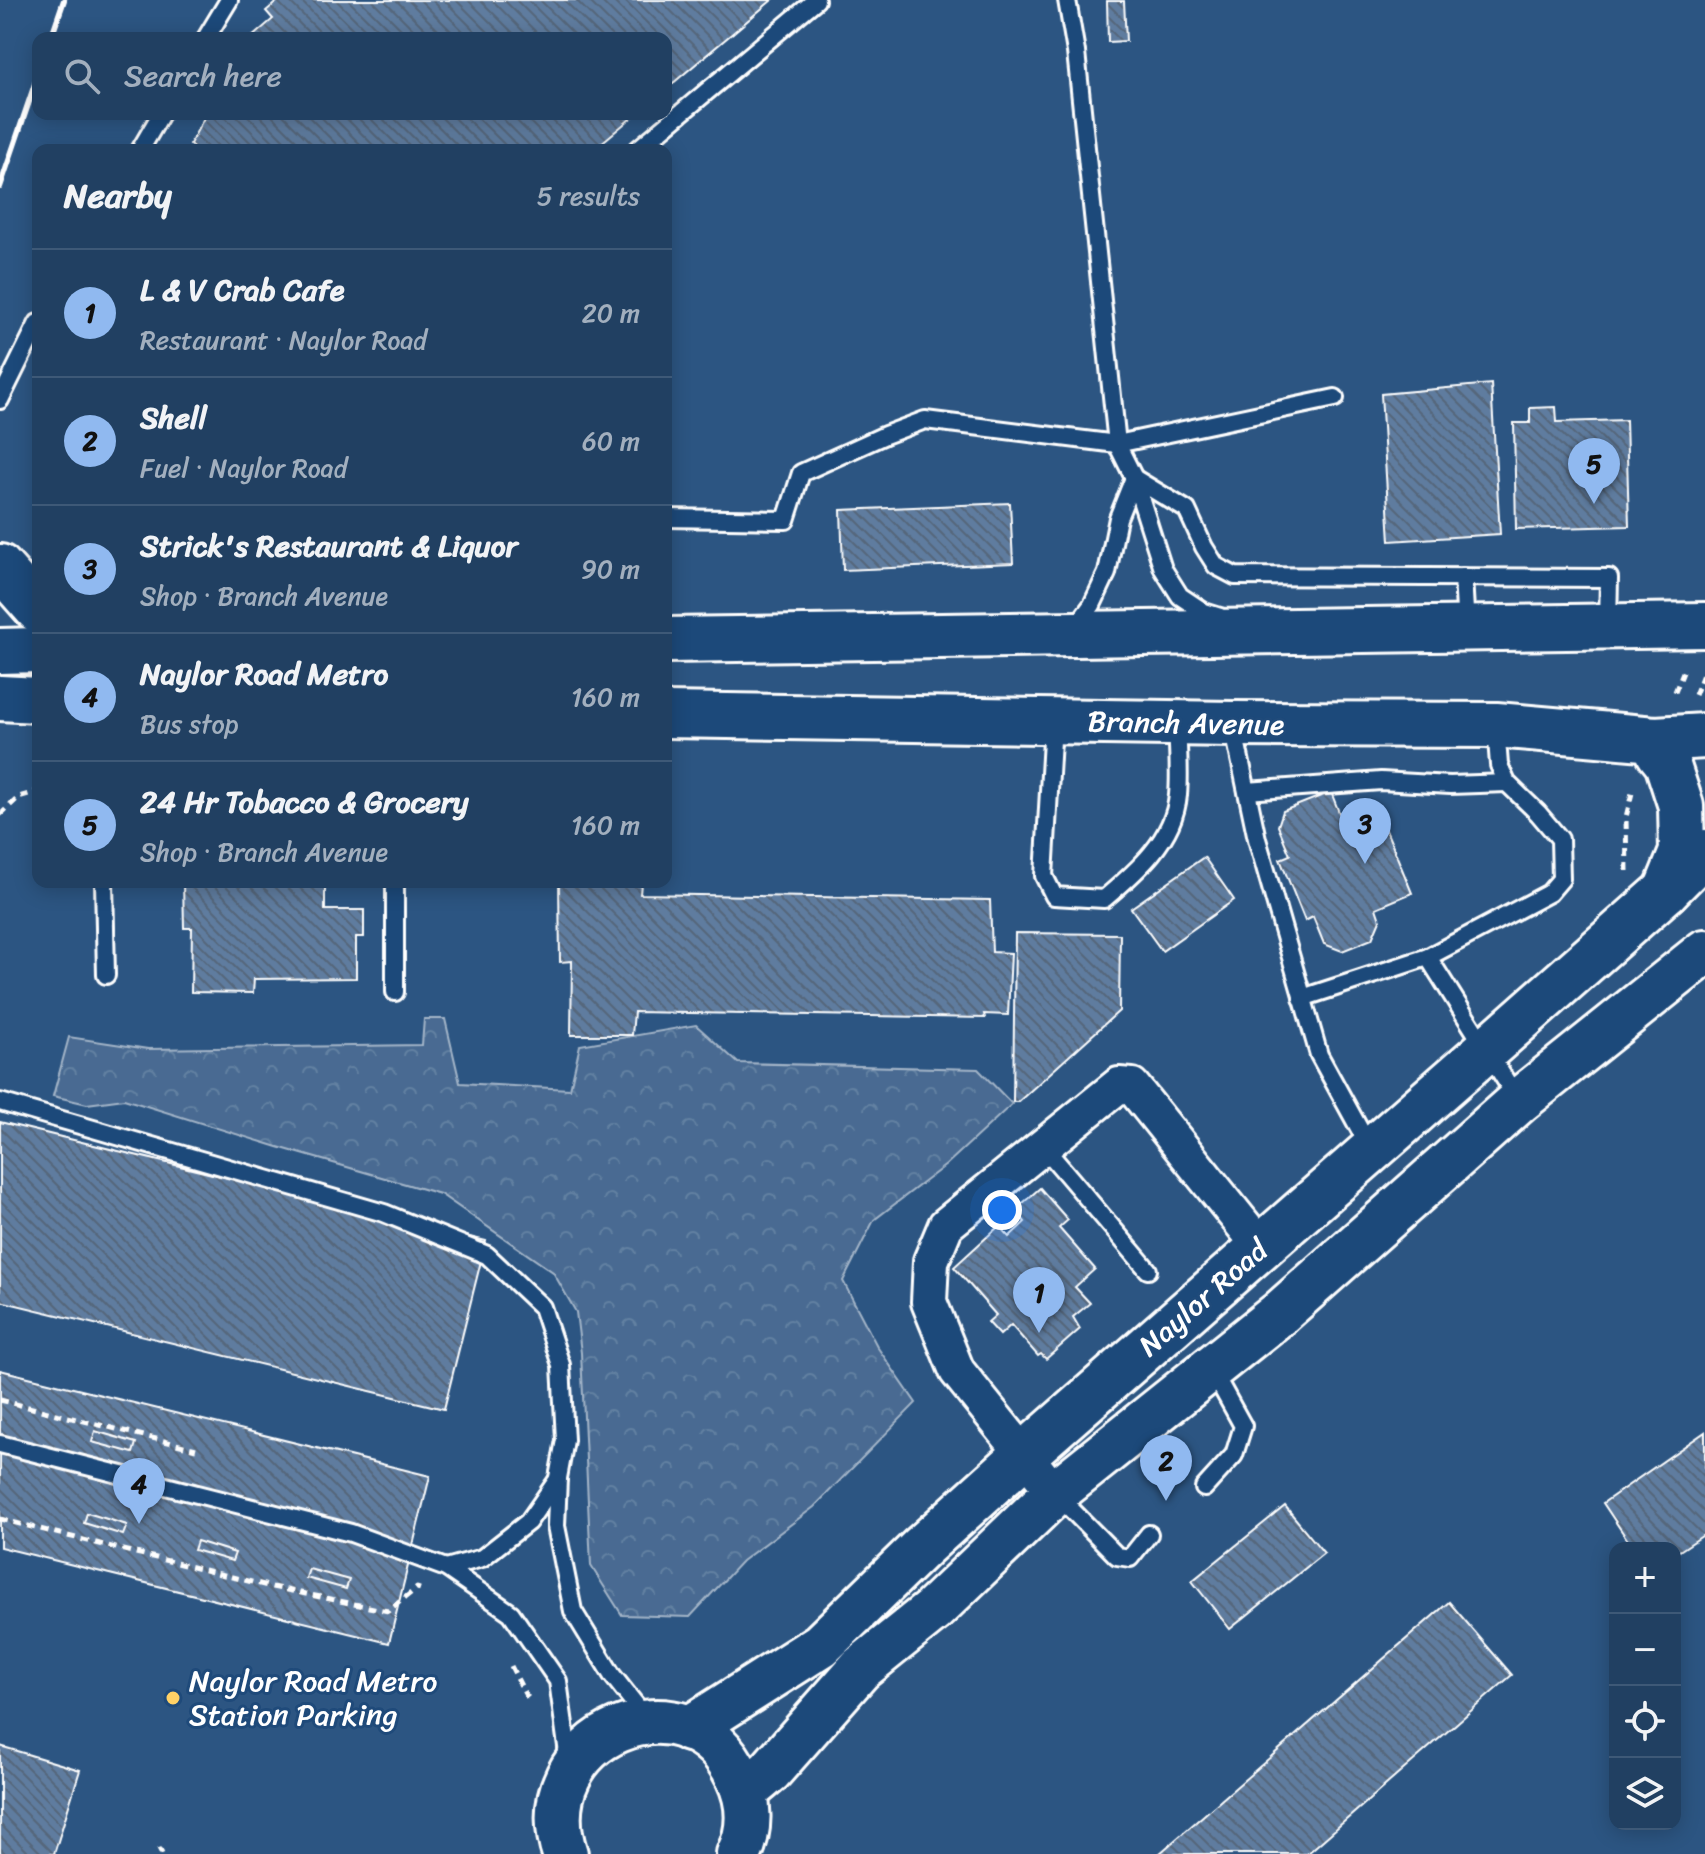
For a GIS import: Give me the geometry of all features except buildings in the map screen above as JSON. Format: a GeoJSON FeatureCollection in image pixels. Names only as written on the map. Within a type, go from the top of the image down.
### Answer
{"type":"FeatureCollection","features":[{"type":"Feature","properties":{"kind":"main road"},"geometry":{"type":"LineString","coordinates":[[0,567],[32,603]]}},
{"type":"Feature","properties":{"kind":"main road"},"geometry":{"type":"LineString","coordinates":[[672,640],[1608,627],[1697,642]]}},
{"type":"Feature","properties":{"kind":"main road"},"geometry":{"type":"LineString","coordinates":[[0,651],[32,650]]}},
{"type":"Feature","properties":{"kind":"main road"},"geometry":{"type":"LineString","coordinates":[[0,698],[32,700]]}},
{"type":"Feature","properties":{"kind":"main road","name":"Branch Avenue"},"geometry":{"type":"LineString","coordinates":[[672,715],[1496,725],[1655,739],[1705,736]]}},
{"type":"Feature","properties":{"kind":"main road"},"geometry":{"type":"LineString","coordinates":[[1655,739],[1659,753],[1667,763],[1681,806],[1682,852],[1666,891]]}},
{"type":"Feature","properties":{"kind":"main road","name":"Naylor Road"},"geometry":{"type":"LineString","coordinates":[[570,1770],[591,1745],[618,1729],[669,1725],[821,1645],[922,1547],[1025,1454],[1612,939],[1705,852]]}},
{"type":"Feature","properties":{"kind":"main road","name":"Naylor Road"},"geometry":{"type":"LineString","coordinates":[[745,1792],[770,1771],[860,1669],[932,1611],[1055,1493],[1280,1313],[1519,1101],[1705,952]]}},
{"type":"Feature","properties":{"kind":"main road"},"geometry":{"type":"LineString","coordinates":[[669,1725],[714,1744],[733,1765],[745,1792],[748,1818],[744,1845],[739,1854]]}},
{"type":"Feature","properties":{"kind":"main road"},"geometry":{"type":"LineString","coordinates":[[564,1853],[558,1825],[560,1796],[570,1770]]}},
{"type":"Feature","properties":{"kind":"street"},"geometry":{"type":"LineString","coordinates":[[1055,1493],[957,1371],[929,1302],[931,1261],[946,1225],[1119,1085],[1132,1086],[1261,1247]]}},
{"type":"Feature","properties":{"kind":"lane"},"geometry":{"type":"LineString","coordinates":[[210,32],[229,0]]}},
{"type":"Feature","properties":{"kind":"lane"},"geometry":{"type":"LineString","coordinates":[[644,144],[816,0]]}},
{"type":"Feature","properties":{"kind":"lane"},"geometry":{"type":"LineString","coordinates":[[1067,0],[1078,67],[1117,444],[1134,478],[1163,569],[1180,596],[1204,612],[1280,633]]}},
{"type":"Feature","properties":{"kind":"lane"},"geometry":{"type":"LineString","coordinates":[[144,144],[158,120]]}},
{"type":"Feature","properties":{"kind":"lane"},"geometry":{"type":"LineString","coordinates":[[0,400],[32,335]]}},
{"type":"Feature","properties":{"kind":"lane"},"geometry":{"type":"LineString","coordinates":[[672,518],[786,520],[801,473],[925,420],[1117,444],[1335,398]]}},
{"type":"Feature","properties":{"kind":"lane"},"geometry":{"type":"LineString","coordinates":[[1134,478],[1187,510],[1216,566],[1235,576],[1609,578],[1608,627]]}},
{"type":"Feature","properties":{"kind":"lane"},"geometry":{"type":"LineString","coordinates":[[1070,635],[1092,605],[1107,573],[1118,518],[1134,478]]}},
{"type":"Feature","properties":{"kind":"lane"},"geometry":{"type":"LineString","coordinates":[[1463,577],[1466,629]]}},
{"type":"Feature","properties":{"kind":"lane"},"geometry":{"type":"LineString","coordinates":[[1053,722],[1044,876],[1054,896],[1104,899],[1144,865],[1169,825],[1178,797],[1177,723]]}},
{"type":"Feature","properties":{"kind":"lane"},"geometry":{"type":"LineString","coordinates":[[1233,724],[1257,839],[1319,1055],[1372,1150]]}},
{"type":"Feature","properties":{"kind":"lane"},"geometry":{"type":"LineString","coordinates":[[1302,998],[1428,957],[1549,893],[1561,879],[1560,839],[1507,783],[1499,765],[1496,725]]}},
{"type":"Feature","properties":{"kind":"lane"},"geometry":{"type":"LineString","coordinates":[[1247,791],[1381,781],[1450,785],[1507,783]]}},
{"type":"Feature","properties":{"kind":"lane"},"geometry":{"type":"LineString","coordinates":[[104,888],[106,975]]}},
{"type":"Feature","properties":{"kind":"lane"},"geometry":{"type":"LineString","coordinates":[[395,888],[395,992]]}},
{"type":"Feature","properties":{"kind":"lane"},"geometry":{"type":"LineString","coordinates":[[1428,957],[1519,1101]]}},
{"type":"Feature","properties":{"kind":"lane"},"geometry":{"type":"LineString","coordinates":[[0,1102],[384,1213],[487,1255],[542,1307],[561,1365],[565,1440],[558,1478],[556,1526],[573,1611],[609,1670],[669,1725]]}},
{"type":"Feature","properties":{"kind":"lane"},"geometry":{"type":"LineString","coordinates":[[1043,1146],[1148,1270]]}},
{"type":"Feature","properties":{"kind":"lane"},"geometry":{"type":"LineString","coordinates":[[1204,1488],[1234,1455],[1243,1426],[1211,1367]]}},
{"type":"Feature","properties":{"kind":"lane"},"geometry":{"type":"LineString","coordinates":[[0,1444],[351,1533],[446,1568],[511,1613],[558,1681],[570,1770]]}},
{"type":"Feature","properties":{"kind":"lane"},"geometry":{"type":"LineString","coordinates":[[446,1568],[482,1558],[528,1522],[558,1478]]}},
{"type":"Feature","properties":{"kind":"lane"},"geometry":{"type":"LineString","coordinates":[[1055,1493],[1117,1556],[1130,1558],[1149,1534]]}},
{"type":"Feature","properties":{"kind":"path"},"geometry":{"type":"LineString","coordinates":[[1675,692],[1697,642]]}},
{"type":"Feature","properties":{"kind":"path"},"geometry":{"type":"LineString","coordinates":[[1698,691],[1705,669]]}},
{"type":"Feature","properties":{"kind":"path"},"geometry":{"type":"LineString","coordinates":[[1612,939],[1627,881],[1626,817],[1633,787]]}},
{"type":"Feature","properties":{"kind":"path"},"geometry":{"type":"LineString","coordinates":[[0,815],[19,797],[32,793]]}},
{"type":"Feature","properties":{"kind":"path"},"geometry":{"type":"LineString","coordinates":[[0,1400],[196,1449]]}},
{"type":"Feature","properties":{"kind":"path"},"geometry":{"type":"LineString","coordinates":[[0,1519],[272,1587],[388,1611],[417,1588],[433,1592]]}},
{"type":"Feature","properties":{"kind":"path"},"geometry":{"type":"LineString","coordinates":[[508,1659],[525,1694],[535,1705]]}},
{"type":"Feature","properties":{"kind":"green space"},"geometry":{"type":"Polygon","coordinates":[[[424,1019],[445,1019],[460,1083],[570,1089],[580,1045],[696,1025],[738,1063],[978,1069],[1012,1104],[946,1165],[874,1220],[843,1281],[878,1348],[916,1403],[814,1507],[742,1561],[690,1617],[622,1615],[591,1566],[581,1353],[576,1312],[553,1272],[440,1194],[124,1099],[87,1104],[53,1096],[69,1037],[148,1049],[422,1045],[424,1019]]]}},
{"type":"Feature","properties":{"kind":"railway"},"geometry":{"type":"LineString","coordinates":[[53,32],[64,0]]}},
{"type":"Feature","properties":{"kind":"railway"},"geometry":{"type":"LineString","coordinates":[[0,187],[32,93]]}},
{"type":"Feature","properties":{"kind":"place","name":"24 Hr Tobacco & Grocery"},"geometry":{"type":"Point","coordinates":[1594,504]}},
{"type":"Feature","properties":{"kind":"place","name":"Strick's Restaurant & Liquor"},"geometry":{"type":"Point","coordinates":[1365,864]}},
{"type":"Feature","properties":{"kind":"place","name":"L & V Crab Cafe"},"geometry":{"type":"Point","coordinates":[1039,1333]}},
{"type":"Feature","properties":{"kind":"place","name":"Shell"},"geometry":{"type":"Point","coordinates":[1166,1501]}},
{"type":"Feature","properties":{"kind":"place","name":"Naylor Road Metro"},"geometry":{"type":"Point","coordinates":[139,1524]}},
{"type":"Feature","properties":{"kind":"place","name":"Naylor Road Metro Station Parking"},"geometry":{"type":"Point","coordinates":[173,1698]}}]}
